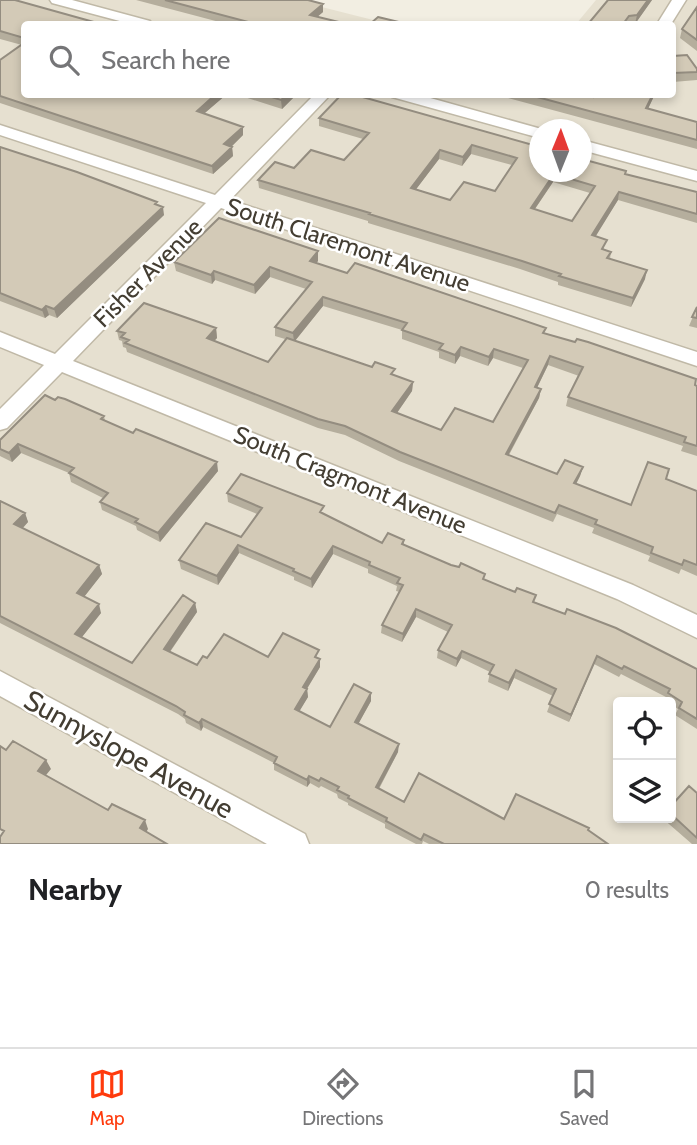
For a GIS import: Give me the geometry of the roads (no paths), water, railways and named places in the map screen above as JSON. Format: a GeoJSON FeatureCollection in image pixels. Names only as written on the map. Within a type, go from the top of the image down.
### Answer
{"type":"FeatureCollection","features":[{"type":"Feature","properties":{"kind":"street"},"geometry":{"type":"LineString","coordinates":[[57,0],[134,21]]}},
{"type":"Feature","properties":{"kind":"street"},"geometry":{"type":"LineString","coordinates":[[666,21],[679,0]]}},
{"type":"Feature","properties":{"kind":"street","name":"Fisher Avenue"},"geometry":{"type":"LineString","coordinates":[[0,422],[320,98]]}},
{"type":"Feature","properties":{"kind":"street"},"geometry":{"type":"LineString","coordinates":[[412,98],[529,130]]}},
{"type":"Feature","properties":{"kind":"street","name":"South Claremont Avenue"},"geometry":{"type":"LineString","coordinates":[[0,130],[697,359]]}},
{"type":"Feature","properties":{"kind":"street"},"geometry":{"type":"LineString","coordinates":[[592,148],[697,176]]}},
{"type":"Feature","properties":{"kind":"street","name":"South Cragmont Avenue"},"geometry":{"type":"LineString","coordinates":[[0,339],[625,592],[697,627]]}},
{"type":"Feature","properties":{"kind":"street","name":"Sunnyslope Avenue"},"geometry":{"type":"LineString","coordinates":[[0,683],[295,844]]}}]}
